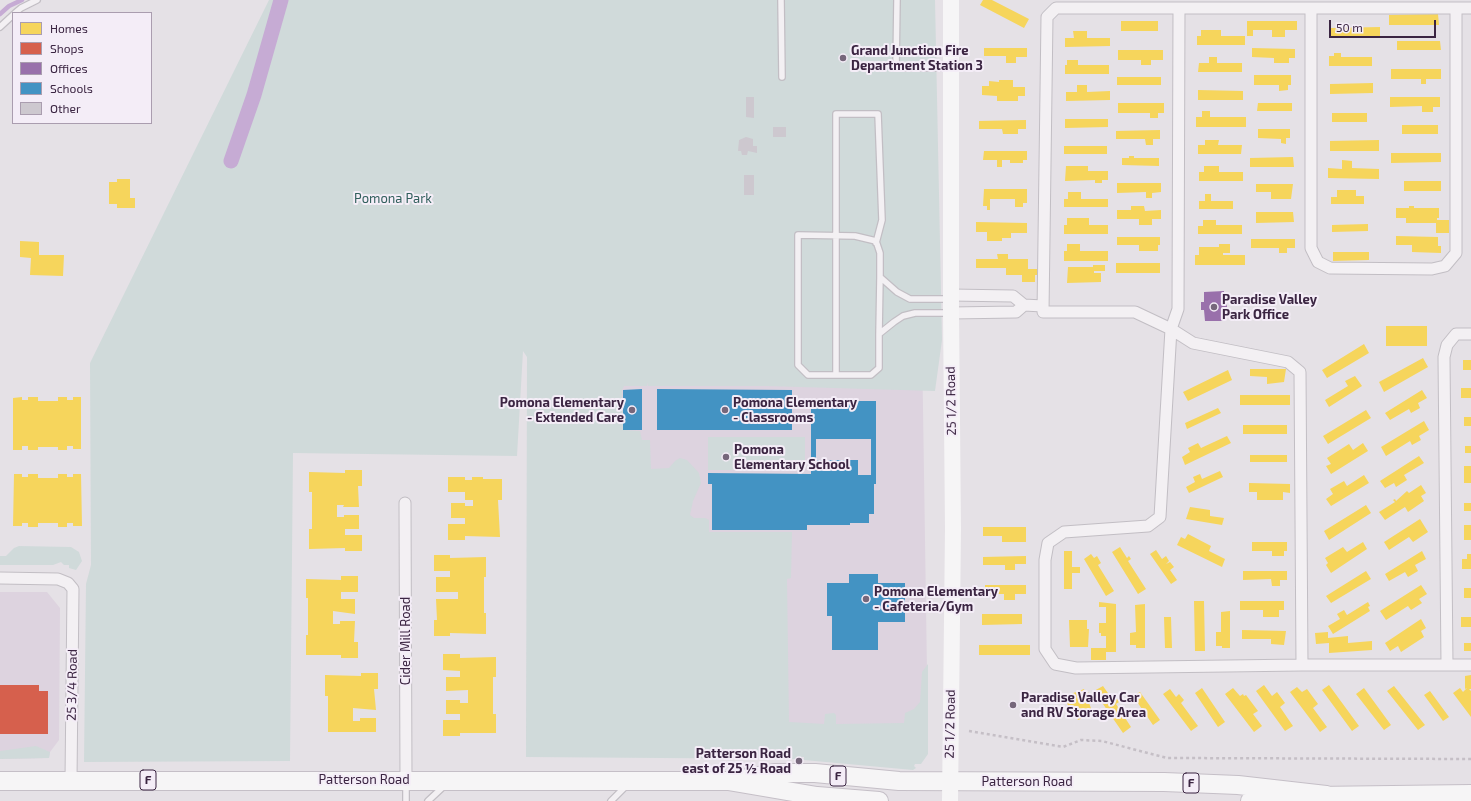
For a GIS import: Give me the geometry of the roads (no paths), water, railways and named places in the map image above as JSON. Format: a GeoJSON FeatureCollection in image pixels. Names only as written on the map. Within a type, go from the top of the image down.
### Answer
{"type":"FeatureCollection","features":[{"type":"Feature","properties":{"kind":"main road","name":"Patterson Road"},"geometry":{"type":"LineString","coordinates":[[728,781],[774,773],[814,773],[899,781],[1164,782],[1238,785],[1326,798]]}},
{"type":"Feature","properties":{"kind":"main road","name":"Patterson Road"},"geometry":{"type":"LineString","coordinates":[[0,781],[728,781],[816,796],[879,801]]}},
{"type":"Feature","properties":{"kind":"main road","name":"Patterson Road"},"geometry":{"type":"LineString","coordinates":[[1250,801],[1471,794]]}},
{"type":"Feature","properties":{"kind":"street","name":"25 1/2 Road"},"geometry":{"type":"LineString","coordinates":[[950,801],[953,529],[951,0]]}},
{"type":"Feature","properties":{"kind":"street"},"geometry":{"type":"LineString","coordinates":[[1302,665],[1300,372],[1288,362],[1193,343],[1171,329],[1135,312],[1043,312],[1047,17],[1056,8],[1471,8]]}},
{"type":"Feature","properties":{"kind":"street"},"geometry":{"type":"LineString","coordinates":[[1179,8],[1178,309],[1171,329],[1160,517],[1148,526],[1064,532],[1048,543],[1045,560],[1045,649],[1055,664],[1076,668],[1302,665],[1471,665]]}},
{"type":"Feature","properties":{"kind":"street"},"geometry":{"type":"LineString","coordinates":[[1311,8],[1311,248],[1318,262],[1330,268],[1432,269],[1445,266],[1456,253],[1456,8]]}},
{"type":"Feature","properties":{"kind":"street"},"geometry":{"type":"LineString","coordinates":[[951,302],[1013,296],[1024,305],[1043,306]]}},
{"type":"Feature","properties":{"kind":"street"},"geometry":{"type":"LineString","coordinates":[[951,302],[1016,312],[1024,305]]}},
{"type":"Feature","properties":{"kind":"street"},"geometry":{"type":"LineString","coordinates":[[1447,666],[1444,357],[1447,345],[1456,334],[1471,334]]}},
{"type":"Feature","properties":{"kind":"street","name":"Cider Mill Road"},"geometry":{"type":"LineString","coordinates":[[405,503],[406,780]]}},
{"type":"Feature","properties":{"kind":"street","name":"25 3/4 Road"},"geometry":{"type":"LineString","coordinates":[[0,578],[58,579],[68,583],[73,590],[71,780]]}},
{"type":"Feature","properties":{"kind":"lane"},"geometry":{"type":"LineString","coordinates":[[16,12],[36,0]]}},
{"type":"Feature","properties":{"kind":"lane"},"geometry":{"type":"LineString","coordinates":[[781,0],[782,77]]}},
{"type":"Feature","properties":{"kind":"lane"},"geometry":{"type":"LineString","coordinates":[[897,0],[896,68],[951,68]]}},
{"type":"Feature","properties":{"kind":"lane"},"geometry":{"type":"LineString","coordinates":[[0,27],[12,16]]}},
{"type":"Feature","properties":{"kind":"lane"},"geometry":{"type":"LineString","coordinates":[[836,375],[836,236],[836,114],[878,114],[882,220],[876,243],[880,254],[879,368],[871,375],[836,375],[808,375],[798,365],[798,236],[836,236],[856,236],[876,243]]}},
{"type":"Feature","properties":{"kind":"lane"},"geometry":{"type":"LineString","coordinates":[[880,277],[897,292],[910,299],[951,302]]}},
{"type":"Feature","properties":{"kind":"lane"},"geometry":{"type":"LineString","coordinates":[[879,334],[903,316],[951,302]]}},
{"type":"Feature","properties":{"kind":"lane"},"geometry":{"type":"LineString","coordinates":[[406,780],[406,801]]}},
{"type":"Feature","properties":{"kind":"lane"},"geometry":{"type":"LineString","coordinates":[[428,801],[450,780]]}},
{"type":"Feature","properties":{"kind":"lane"},"geometry":{"type":"LineString","coordinates":[[611,801],[632,780]]}},
{"type":"Feature","properties":{"kind":"waterway"},"geometry":{"type":"LineString","coordinates":[[0,14],[9,6],[22,0]]}},
{"type":"Feature","properties":{"kind":"waterway"},"geometry":{"type":"LineString","coordinates":[[231,161],[254,95],[281,0]]}},
{"type":"Feature","properties":{"kind":"place","name":"Grand Junction Fire Department Station 3"},"geometry":{"type":"Point","coordinates":[843,58]}},
{"type":"Feature","properties":{"kind":"place","name":"Paradise Valley Park Office"},"geometry":{"type":"Point","coordinates":[1214,307]}},
{"type":"Feature","properties":{"kind":"place","name":"Pomona Elementary - Extended Care"},"geometry":{"type":"Point","coordinates":[632,410]}},
{"type":"Feature","properties":{"kind":"place","name":"Pomona Elementary - Classrooms"},"geometry":{"type":"Point","coordinates":[725,410]}},
{"type":"Feature","properties":{"kind":"place","name":"Pomona Elementary School"},"geometry":{"type":"Point","coordinates":[726,457]}},
{"type":"Feature","properties":{"kind":"place","name":"Pomona Elementary - Cafeteria/Gym"},"geometry":{"type":"Point","coordinates":[866,599]}},
{"type":"Feature","properties":{"kind":"place","name":"Paradise Valley Car and RV Storage Area"},"geometry":{"type":"Point","coordinates":[1013,705]}},
{"type":"Feature","properties":{"kind":"place","name":"Patterson Road east of 25 ½ Road"},"geometry":{"type":"Point","coordinates":[799,761]}},
{"type":"Feature","properties":{"kind":"park label","name":"Pomona Park"},"geometry":{"type":"Point","coordinates":[393,199]}}]}
